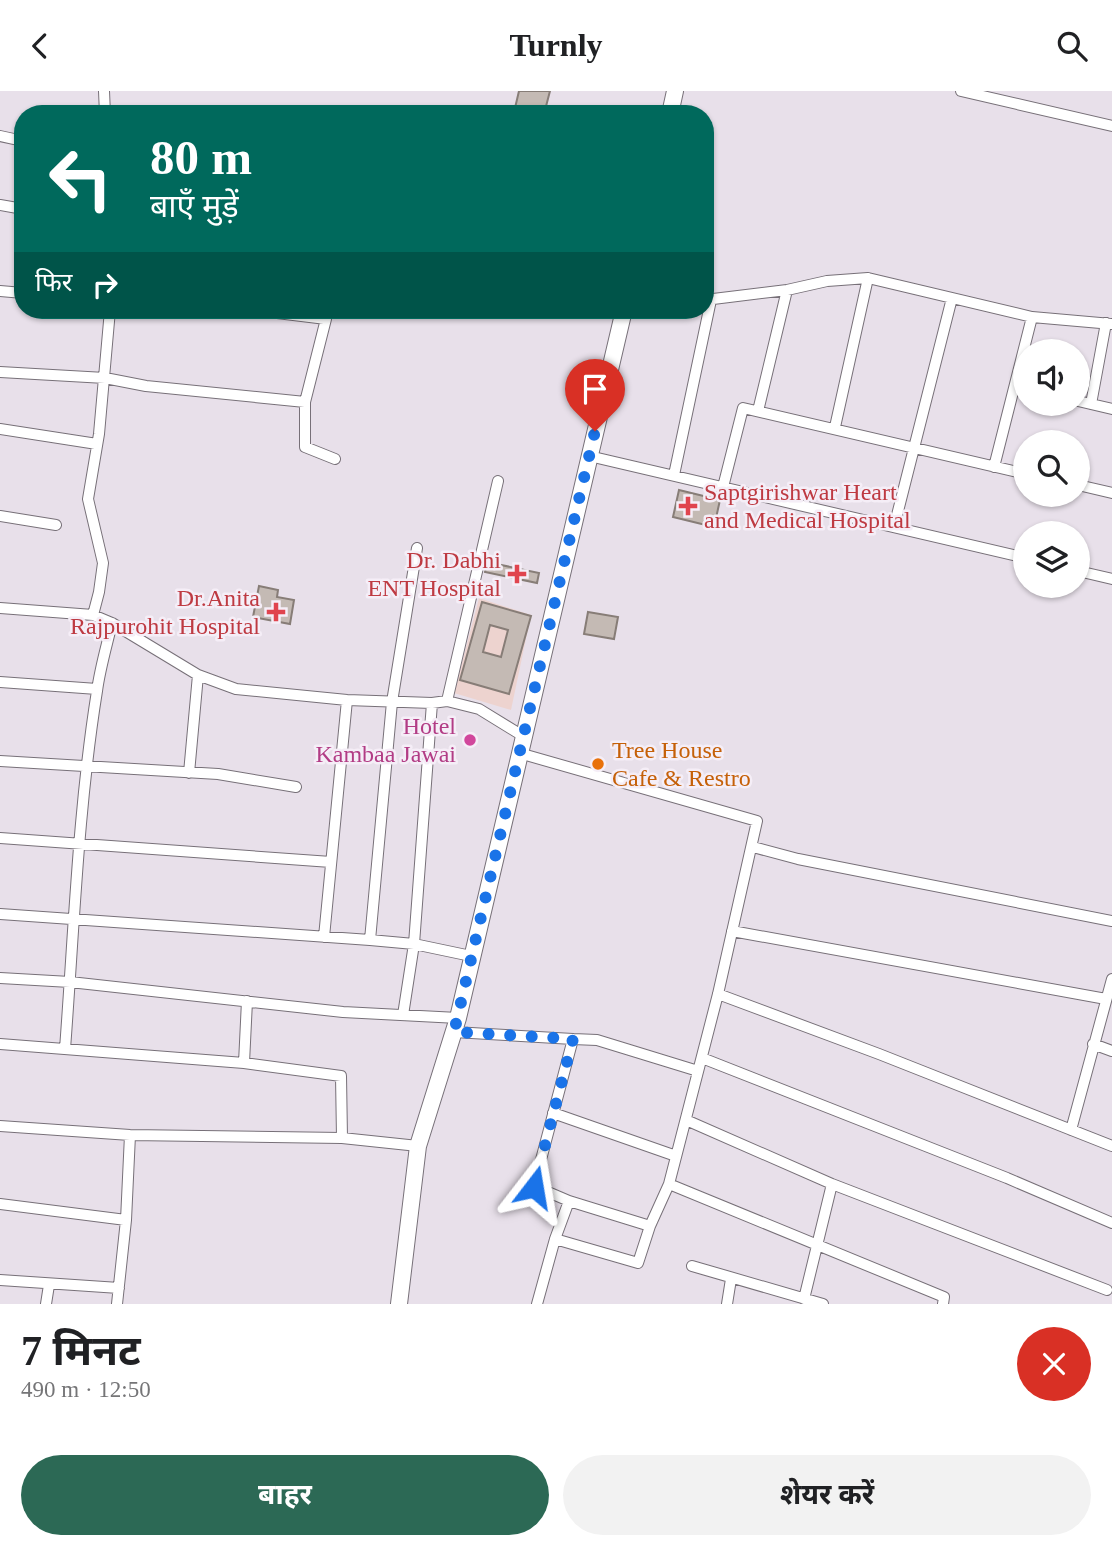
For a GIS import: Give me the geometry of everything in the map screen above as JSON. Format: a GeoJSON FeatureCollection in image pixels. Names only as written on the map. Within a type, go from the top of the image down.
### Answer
{"type":"FeatureCollection","features":[{"type":"Feature","properties":{"kind":"street"},"geometry":{"type":"LineString","coordinates":[[961,91],[1112,125]]}},
{"type":"Feature","properties":{"kind":"street"},"geometry":{"type":"LineString","coordinates":[[835,427],[868,278]]}},
{"type":"Feature","properties":{"kind":"street"},"geometry":{"type":"LineString","coordinates":[[714,299],[787,290],[827,281],[868,278],[1032,317],[1109,324],[1091,404],[1112,409]]}},
{"type":"Feature","properties":{"kind":"street"},"geometry":{"type":"LineString","coordinates":[[758,411],[787,290]]}},
{"type":"Feature","properties":{"kind":"street"},"geometry":{"type":"LineString","coordinates":[[894,527],[952,298]]}},
{"type":"Feature","properties":{"kind":"street"},"geometry":{"type":"LineString","coordinates":[[1028,339],[1032,317]]}},
{"type":"Feature","properties":{"kind":"street"},"geometry":{"type":"LineString","coordinates":[[93,615],[103,563],[88,499],[105,378],[109,319]]}},
{"type":"Feature","properties":{"kind":"street"},"geometry":{"type":"LineString","coordinates":[[325,319],[305,402],[305,447],[335,459]]}},
{"type":"Feature","properties":{"kind":"street"},"geometry":{"type":"LineString","coordinates":[[399,1304],[418,1146],[456,1025],[622,319]]}},
{"type":"Feature","properties":{"kind":"street"},"geometry":{"type":"LineString","coordinates":[[674,475],[704,319]]}},
{"type":"Feature","properties":{"kind":"street"},"geometry":{"type":"LineString","coordinates":[[0,372],[105,378],[146,386],[305,402]]}},
{"type":"Feature","properties":{"kind":"street"},"geometry":{"type":"LineString","coordinates":[[723,487],[743,408],[835,427],[1013,471]]}},
{"type":"Feature","properties":{"kind":"street"},"geometry":{"type":"LineString","coordinates":[[994,467],[1013,410]]}},
{"type":"Feature","properties":{"kind":"street"},"geometry":{"type":"LineString","coordinates":[[0,429],[97,444]]}},
{"type":"Feature","properties":{"kind":"street"},"geometry":{"type":"LineString","coordinates":[[589,456],[1013,555]]}},
{"type":"Feature","properties":{"kind":"street"},"geometry":{"type":"LineString","coordinates":[[447,701],[498,481]]}},
{"type":"Feature","properties":{"kind":"street"},"geometry":{"type":"LineString","coordinates":[[1090,488],[1112,493]]}},
{"type":"Feature","properties":{"kind":"street"},"geometry":{"type":"LineString","coordinates":[[0,516],[56,525]]}},
{"type":"Feature","properties":{"kind":"street"},"geometry":{"type":"LineString","coordinates":[[370,940],[392,702],[418,548]]}},
{"type":"Feature","properties":{"kind":"street"},"geometry":{"type":"LineString","coordinates":[[1090,574],[1112,579]]}},
{"type":"Feature","properties":{"kind":"street"},"geometry":{"type":"LineString","coordinates":[[0,608],[93,615],[112,622],[198,675],[236,689],[347,701],[447,701],[479,709],[523,736]]}},
{"type":"Feature","properties":{"kind":"street"},"geometry":{"type":"LineString","coordinates":[[65,1049],[88,768],[97,689],[112,622]]}},
{"type":"Feature","properties":{"kind":"street"},"geometry":{"type":"LineString","coordinates":[[189,773],[198,675]]}},
{"type":"Feature","properties":{"kind":"street"},"geometry":{"type":"LineString","coordinates":[[0,682],[97,689]]}},
{"type":"Feature","properties":{"kind":"street"},"geometry":{"type":"LineString","coordinates":[[324,937],[347,701]]}},
{"type":"Feature","properties":{"kind":"street"},"geometry":{"type":"LineString","coordinates":[[403,1015],[414,944],[432,703]]}},
{"type":"Feature","properties":{"kind":"street"},"geometry":{"type":"LineString","coordinates":[[519,753],[757,821],[718,994],[669,1184],[650,1226],[638,1263],[555,1238]]}},
{"type":"Feature","properties":{"kind":"street"},"geometry":{"type":"LineString","coordinates":[[0,761],[218,774],[296,787]]}},
{"type":"Feature","properties":{"kind":"street"},"geometry":{"type":"LineString","coordinates":[[0,838],[331,863]]}},
{"type":"Feature","properties":{"kind":"street"},"geometry":{"type":"LineString","coordinates":[[753,847],[798,859],[1112,921]]}},
{"type":"Feature","properties":{"kind":"street"},"geometry":{"type":"LineString","coordinates":[[0,915],[370,940],[414,944],[471,956]]}},
{"type":"Feature","properties":{"kind":"street"},"geometry":{"type":"LineString","coordinates":[[732,931],[1105,999]]}},
{"type":"Feature","properties":{"kind":"street"},"geometry":{"type":"LineString","coordinates":[[0,978],[70,982],[342,1012],[403,1015],[456,1025],[597,1040],[698,1071]]}},
{"type":"Feature","properties":{"kind":"street"},"geometry":{"type":"LineString","coordinates":[[1072,1130],[1112,979]]}},
{"type":"Feature","properties":{"kind":"street"},"geometry":{"type":"LineString","coordinates":[[718,994],[1112,1146]]}},
{"type":"Feature","properties":{"kind":"street"},"geometry":{"type":"LineString","coordinates":[[244,1063],[247,1001]]}},
{"type":"Feature","properties":{"kind":"street"},"geometry":{"type":"LineString","coordinates":[[573,1039],[534,1187],[569,1201],[650,1226]]}},
{"type":"Feature","properties":{"kind":"street"},"geometry":{"type":"LineString","coordinates":[[0,1044],[244,1063],[341,1076],[342,1138]]}},
{"type":"Feature","properties":{"kind":"street"},"geometry":{"type":"LineString","coordinates":[[1093,1044],[1112,1052]]}},
{"type":"Feature","properties":{"kind":"street"},"geometry":{"type":"LineString","coordinates":[[702,1058],[1007,1178],[1112,1223]]}},
{"type":"Feature","properties":{"kind":"street"},"geometry":{"type":"LineString","coordinates":[[553,1113],[676,1156]]}},
{"type":"Feature","properties":{"kind":"street"},"geometry":{"type":"LineString","coordinates":[[685,1120],[832,1184],[1107,1290]]}},
{"type":"Feature","properties":{"kind":"street"},"geometry":{"type":"LineString","coordinates":[[0,1126],[130,1135],[342,1138],[418,1146]]}},
{"type":"Feature","properties":{"kind":"street"},"geometry":{"type":"LineString","coordinates":[[117,1304],[126,1220],[130,1135]]}},
{"type":"Feature","properties":{"kind":"street"},"geometry":{"type":"LineString","coordinates":[[669,1184],[944,1297],[943,1304]]}},
{"type":"Feature","properties":{"kind":"street"},"geometry":{"type":"LineString","coordinates":[[804,1299],[832,1184]]}},
{"type":"Feature","properties":{"kind":"street"},"geometry":{"type":"LineString","coordinates":[[537,1304],[555,1238],[569,1201]]}},
{"type":"Feature","properties":{"kind":"street"},"geometry":{"type":"LineString","coordinates":[[0,1204],[126,1220]]}},
{"type":"Feature","properties":{"kind":"street"},"geometry":{"type":"LineString","coordinates":[[692,1266],[823,1304]]}},
{"type":"Feature","properties":{"kind":"street"},"geometry":{"type":"LineString","coordinates":[[727,1304],[731,1279]]}},
{"type":"Feature","properties":{"kind":"street"},"geometry":{"type":"LineString","coordinates":[[0,1280],[118,1288]]}},
{"type":"Feature","properties":{"kind":"street"},"geometry":{"type":"LineString","coordinates":[[46,1304],[49,1285]]}},
{"type":"Feature","properties":{"kind":"shaded area"},"geometry":{"type":"Polygon","coordinates":[[[479,598],[531,615],[511,710],[454,693],[479,598]]]}},
{"type":"Feature","properties":{"kind":"building"},"geometry":{"type":"Polygon","coordinates":[[[519,91],[550,91],[546,105],[516,105],[519,91]]]}},
{"type":"Feature","properties":{"kind":"building"},"geometry":{"type":"Polygon","coordinates":[[[679,490],[720,500],[714,527],[673,517],[679,490]]]}},
{"type":"Feature","properties":{"kind":"building"},"geometry":{"type":"Polygon","coordinates":[[[487,562],[539,573],[537,583],[485,572],[487,562]]]}},
{"type":"Feature","properties":{"kind":"building"},"geometry":{"type":"Polygon","coordinates":[[[259,586],[278,590],[277,597],[294,600],[290,624],[253,617],[259,586]]]}},
{"type":"Feature","properties":{"kind":"building"},"geometry":{"type":"Polygon","coordinates":[[[482,602],[531,616],[509,694],[460,680],[482,602]],[[490,625],[483,652],[501,657],[508,630],[490,625]]]}},
{"type":"Feature","properties":{"kind":"building"},"geometry":{"type":"Polygon","coordinates":[[[588,612],[618,617],[614,639],[584,634],[588,612]]]}},
{"type":"Feature","properties":{"kind":"place","name":"Saptgirishwar Heart and Medical Hospital"},"geometry":{"type":"Point","coordinates":[688,506]}},
{"type":"Feature","properties":{"kind":"place","name":"Dr. Dabhi ENT Hospital"},"geometry":{"type":"Point","coordinates":[517,574]}},
{"type":"Feature","properties":{"kind":"place","name":"Dr.Anita Rajpurohit Hospital"},"geometry":{"type":"Point","coordinates":[276,612]}},
{"type":"Feature","properties":{"kind":"place","name":"Hotel Kambaa Jawai"},"geometry":{"type":"Point","coordinates":[470,740]}},
{"type":"Feature","properties":{"kind":"place","name":"Tree House Cafe & Restro"},"geometry":{"type":"Point","coordinates":[598,764]}},
{"type":"Feature","properties":{"kind":"route"},"geometry":{"type":"LineString","coordinates":[[534,1187],[573,1039],[454,1032],[595,431]]}}]}
